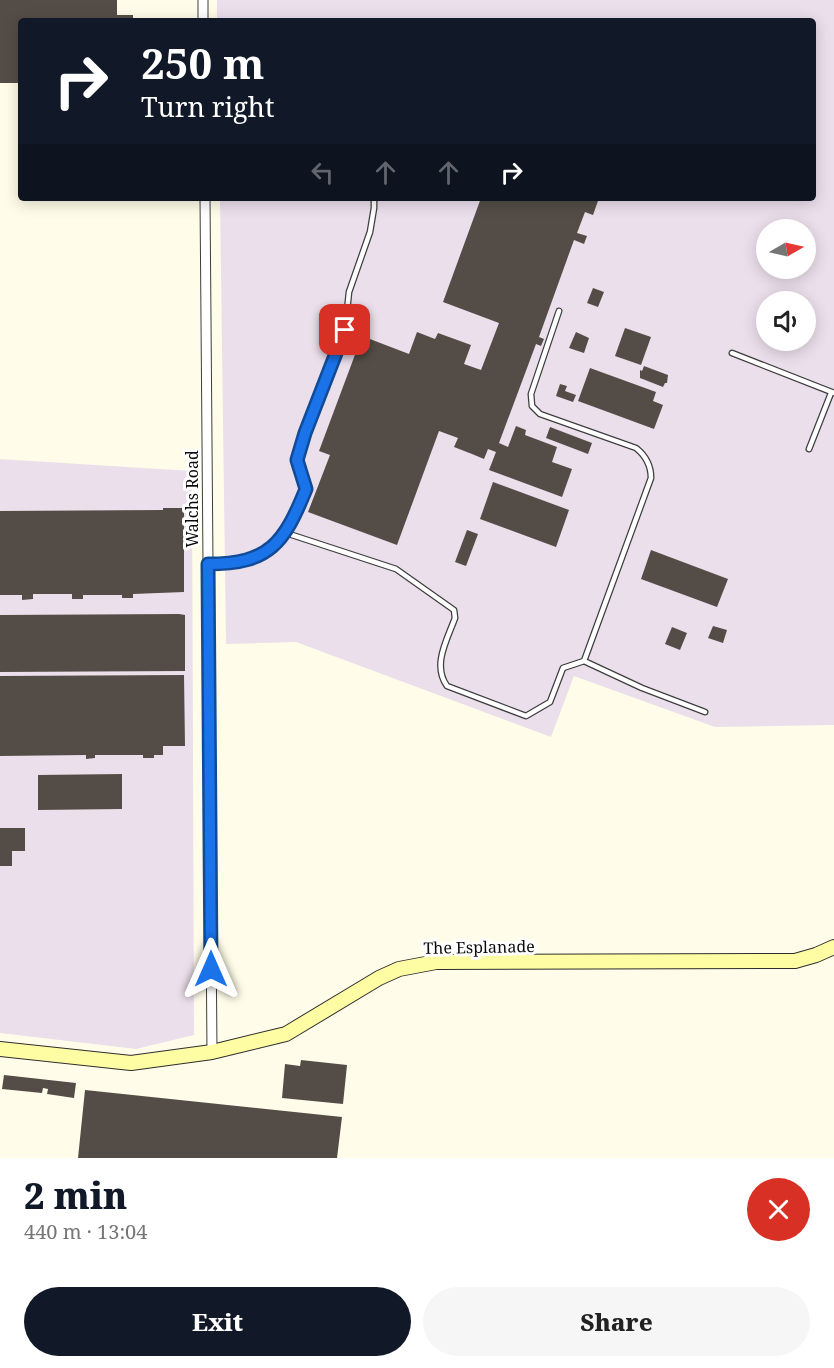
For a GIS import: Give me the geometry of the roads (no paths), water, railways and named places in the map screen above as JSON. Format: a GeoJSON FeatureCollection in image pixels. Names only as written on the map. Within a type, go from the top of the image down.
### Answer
{"type":"FeatureCollection","features":[{"type":"Feature","properties":{"kind":"street"},"geometry":{"type":"LineString","coordinates":[[203,0],[203,18]]}},
{"type":"Feature","properties":{"kind":"street","name":"Walchs Road"},"geometry":{"type":"LineString","coordinates":[[205,201],[212,1052]]}},
{"type":"Feature","properties":{"kind":"street","name":"The Esplanade"},"geometry":{"type":"LineString","coordinates":[[0,1049],[132,1063],[212,1052],[286,1034],[379,978],[399,969],[422,963],[795,961],[834,947]]}},
{"type":"Feature","properties":{"kind":"lane"},"geometry":{"type":"LineString","coordinates":[[208,564],[231,564],[250,559],[268,550],[286,533],[294,519],[306,489],[297,460],[305,433],[345,330],[349,292],[370,232],[374,201]]}},
{"type":"Feature","properties":{"kind":"lane"},"geometry":{"type":"LineString","coordinates":[[559,310],[531,394],[532,406],[540,414],[636,448],[645,456],[651,472],[651,478],[584,661]]}},
{"type":"Feature","properties":{"kind":"lane"},"geometry":{"type":"LineString","coordinates":[[732,353],[832,393],[809,449]]}},
{"type":"Feature","properties":{"kind":"lane"},"geometry":{"type":"LineString","coordinates":[[286,533],[396,569],[454,610],[455,618],[440,662],[441,678],[447,686],[526,716],[550,702],[563,668],[584,661],[642,688],[705,712]]}}]}
